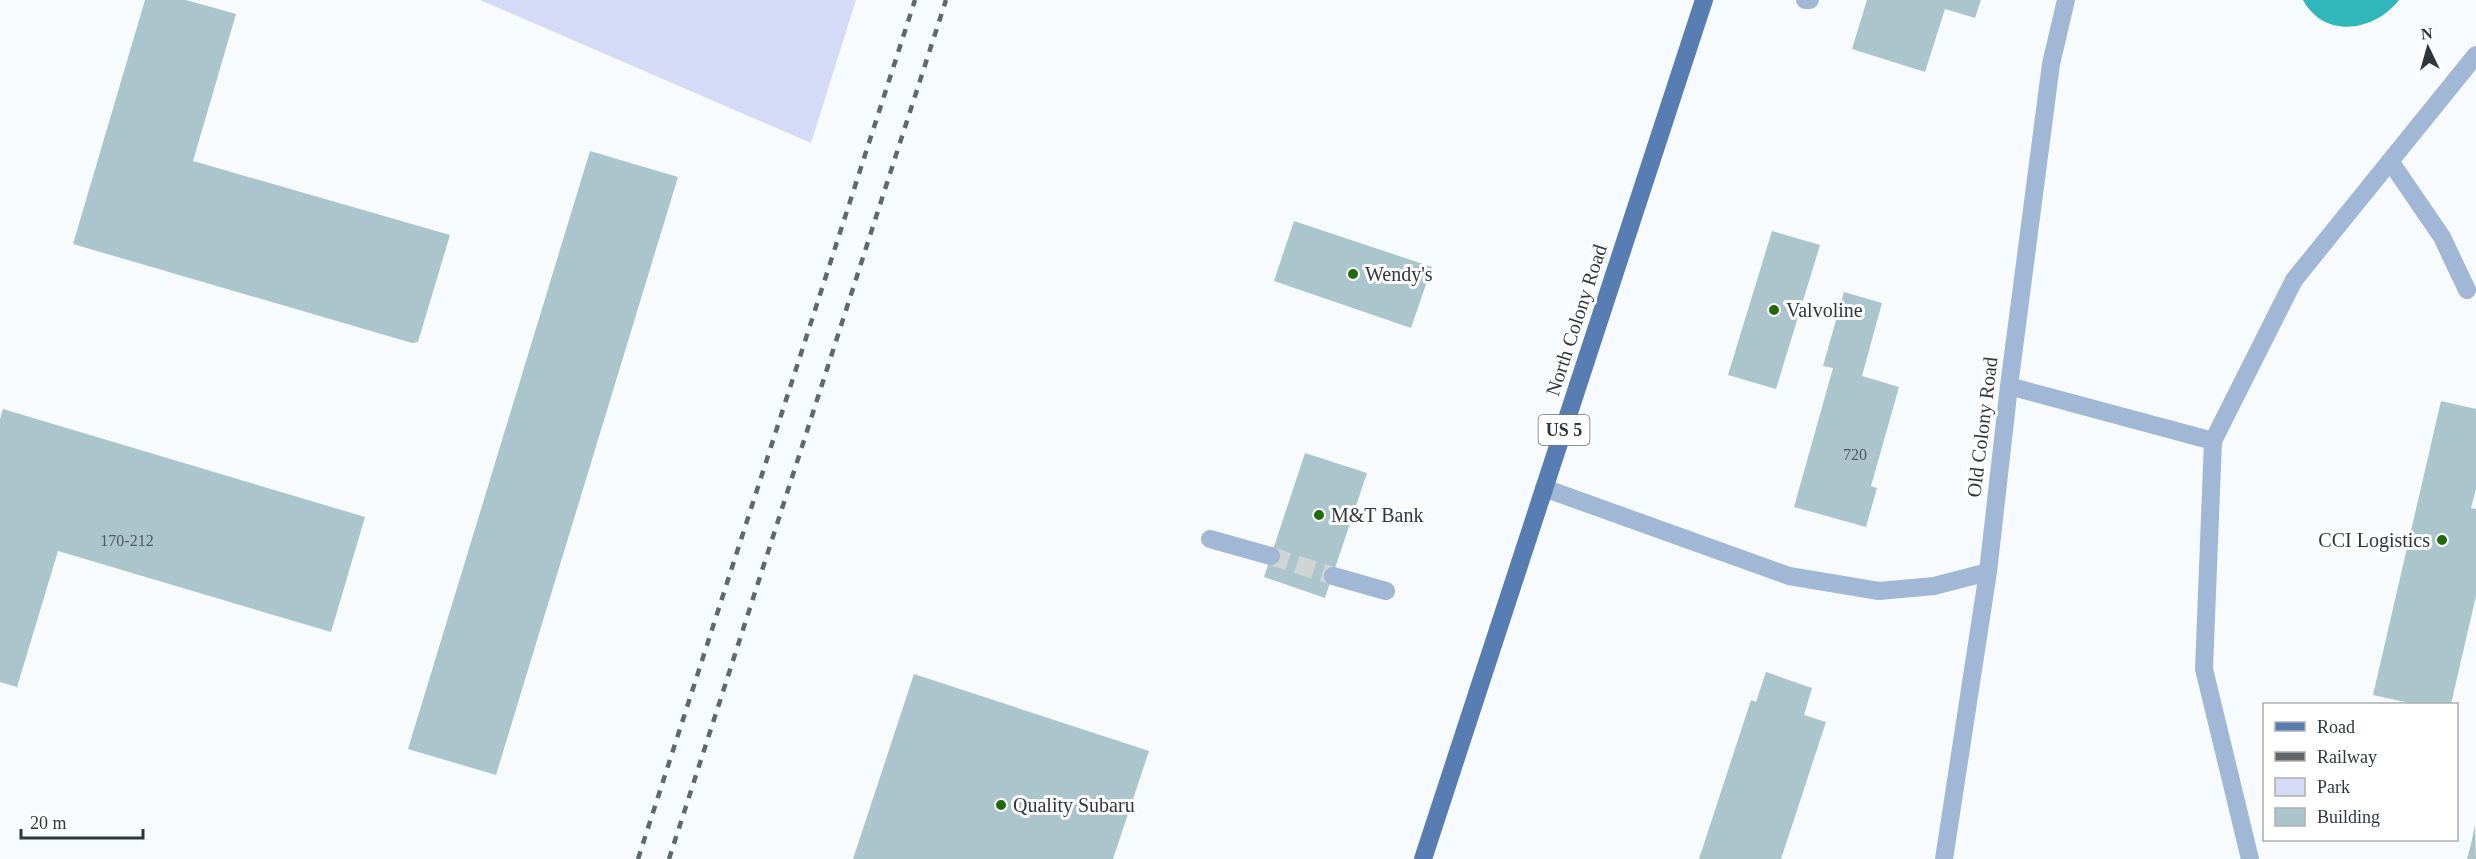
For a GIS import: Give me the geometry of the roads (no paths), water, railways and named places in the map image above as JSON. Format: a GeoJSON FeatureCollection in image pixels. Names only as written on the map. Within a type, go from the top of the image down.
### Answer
{"type":"FeatureCollection","features":[{"type":"Feature","properties":{"kind":"main road","name":"North Colony Road"},"geometry":{"type":"LineString","coordinates":[[1423,859],[1704,0]]}},
{"type":"Feature","properties":{"kind":"street","name":"Old Colony Road"},"geometry":{"type":"LineString","coordinates":[[1944,859],[1988,572],[2009,386],[2051,64],[2066,0]]}},
{"type":"Feature","properties":{"kind":"street"},"geometry":{"type":"LineString","coordinates":[[2250,859],[2204,669],[2213,441],[2294,280],[2476,55]]}},
{"type":"Feature","properties":{"kind":"street"},"geometry":{"type":"LineString","coordinates":[[2390,161],[2442,237],[2467,290]]}},
{"type":"Feature","properties":{"kind":"street"},"geometry":{"type":"LineString","coordinates":[[2009,386],[2213,441]]}},
{"type":"Feature","properties":{"kind":"street"},"geometry":{"type":"LineString","coordinates":[[1544,488],[1789,576],[1879,591],[1934,586],[1988,572]]}},
{"type":"Feature","properties":{"kind":"street"},"geometry":{"type":"LineString","coordinates":[[1210,539],[1271,556]]}},
{"type":"Feature","properties":{"kind":"street"},"geometry":{"type":"LineString","coordinates":[[1333,576],[1386,591]]}},
{"type":"Feature","properties":{"kind":"water"},"geometry":{"type":"Polygon","coordinates":[[[2303,0],[2399,0],[2377,19],[2350,27],[2337,26],[2324,21],[2312,13],[2303,0]]]}},
{"type":"Feature","properties":{"kind":"tunnel"},"geometry":{"type":"LineString","coordinates":[[1271,556],[1333,576]]}},
{"type":"Feature","properties":{"kind":"railway"},"geometry":{"type":"LineString","coordinates":[[638,859],[915,0]]}},
{"type":"Feature","properties":{"kind":"railway"},"geometry":{"type":"LineString","coordinates":[[669,859],[946,0]]}},
{"type":"Feature","properties":{"kind":"place","name":"Wendy's"},"geometry":{"type":"Point","coordinates":[1353,274]}},
{"type":"Feature","properties":{"kind":"place","name":"Valvoline"},"geometry":{"type":"Point","coordinates":[1774,310]}},
{"type":"Feature","properties":{"kind":"place","name":"M&T Bank"},"geometry":{"type":"Point","coordinates":[1319,515]}},
{"type":"Feature","properties":{"kind":"place","name":"CCI Logistics"},"geometry":{"type":"Point","coordinates":[2442,540]}},
{"type":"Feature","properties":{"kind":"place","name":"Quality Subaru"},"geometry":{"type":"Point","coordinates":[1001,805]}}]}
